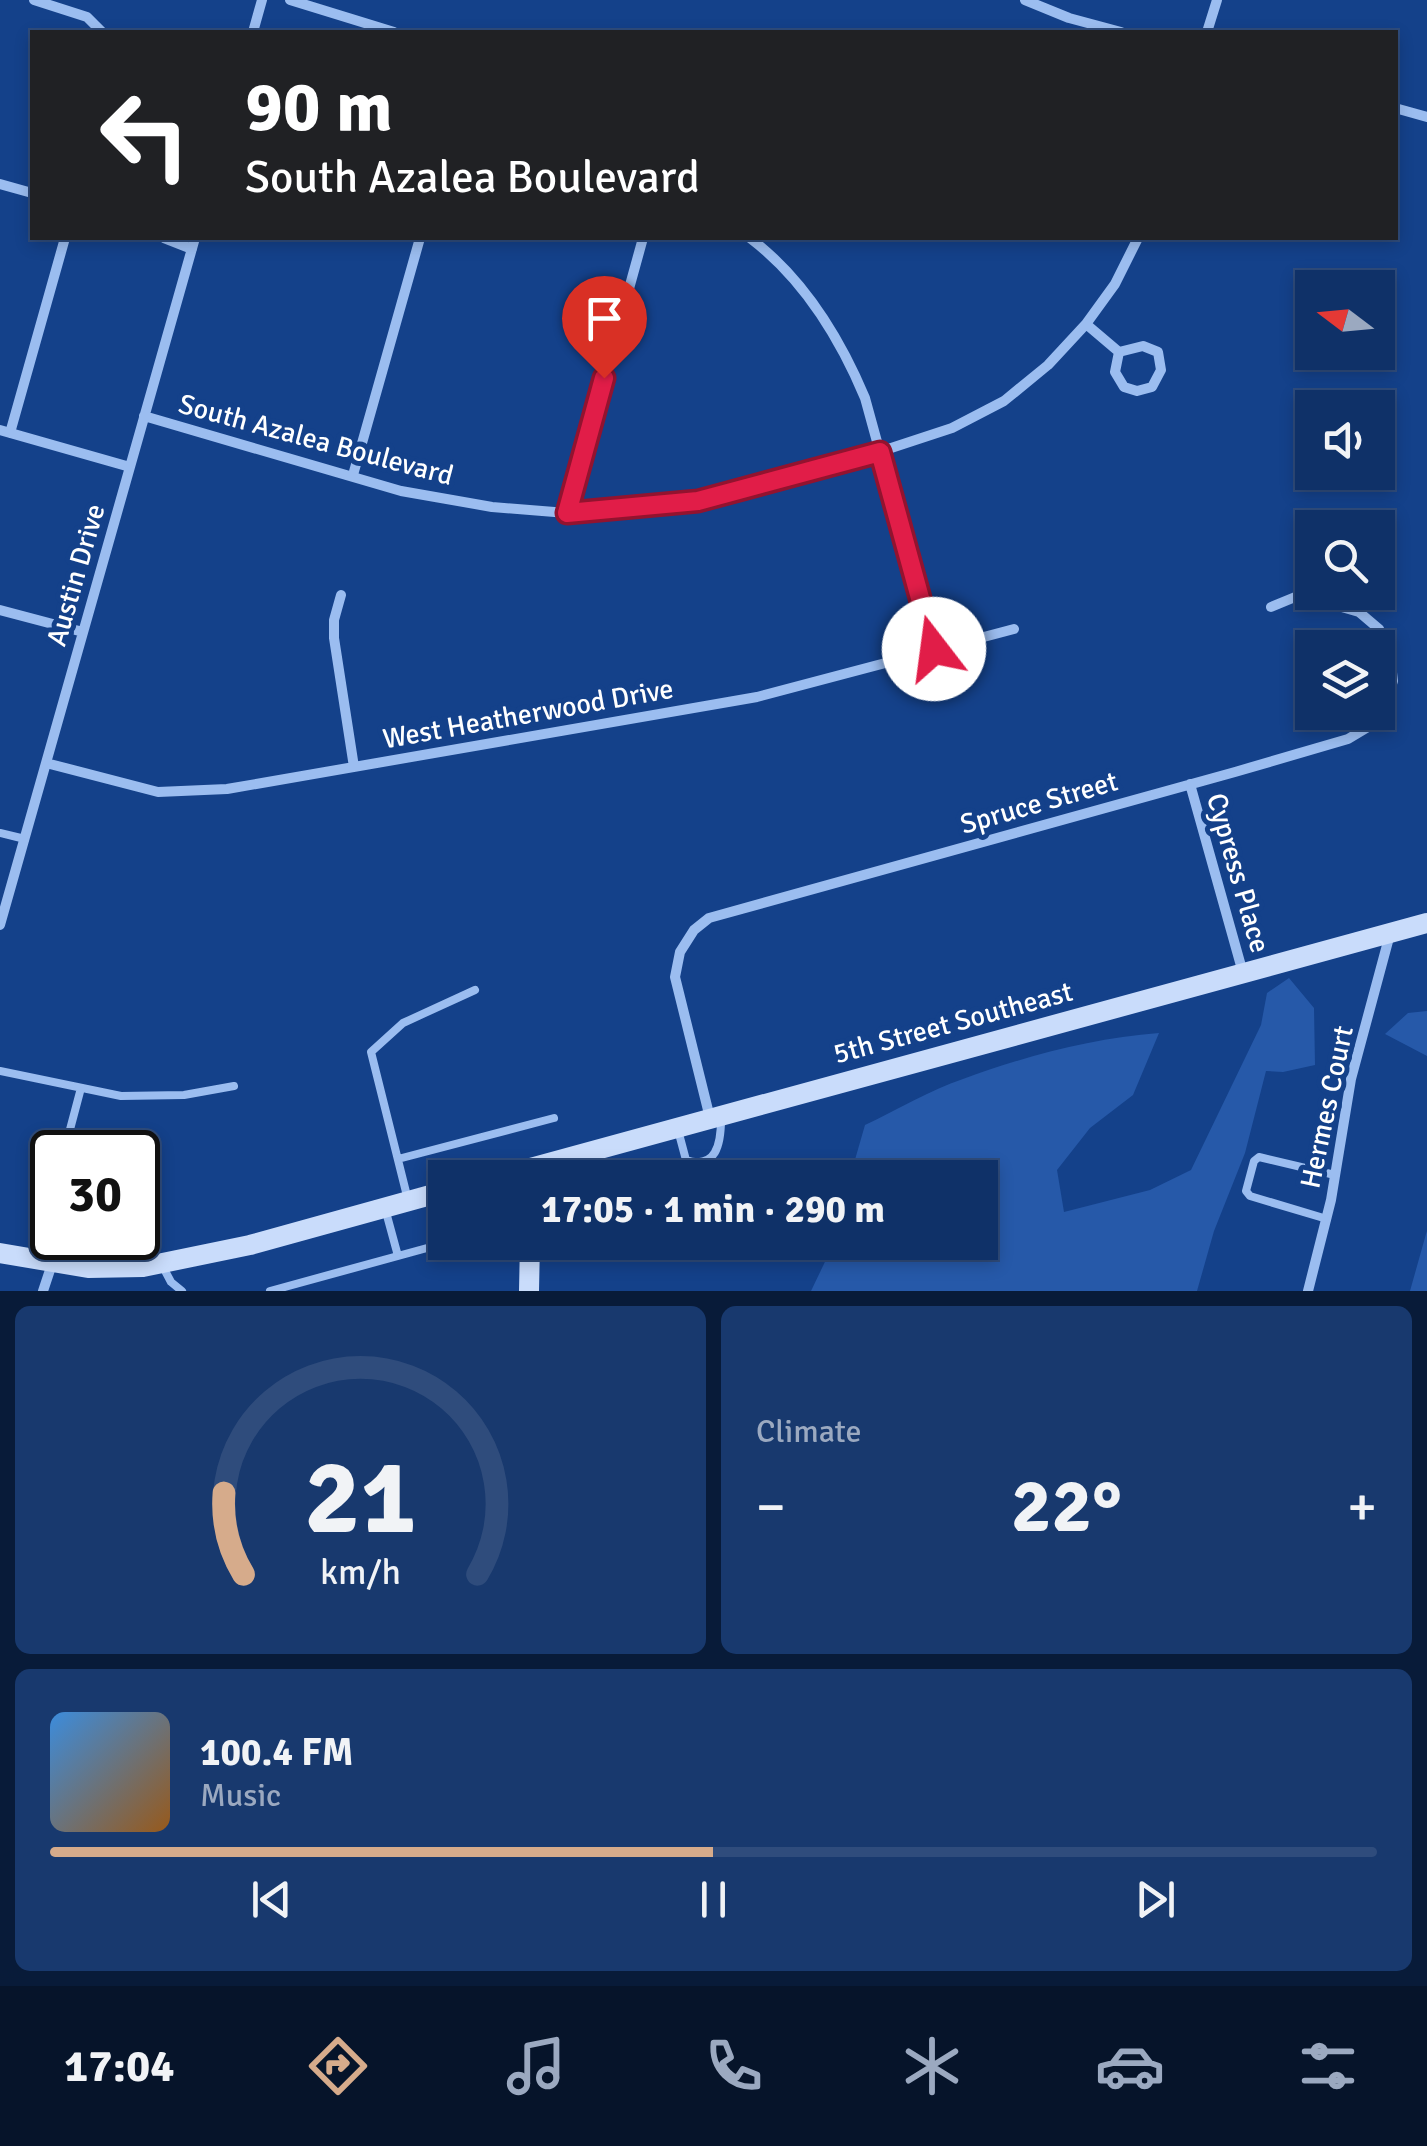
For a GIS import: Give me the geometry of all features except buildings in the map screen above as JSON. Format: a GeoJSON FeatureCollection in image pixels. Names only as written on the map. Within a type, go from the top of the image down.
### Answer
{"type":"FeatureCollection","features":[{"type":"Feature","properties":{"kind":"main road","name":"5th Street Southeast"},"geometry":{"type":"LineString","coordinates":[[564,1160],[1427,923]]}},
{"type":"Feature","properties":{"kind":"main road"},"geometry":{"type":"LineString","coordinates":[[0,1252],[52,1264],[116,1268],[162,1264],[428,1195]]}},
{"type":"Feature","properties":{"kind":"main road"},"geometry":{"type":"LineString","coordinates":[[530,1260],[530,1291]]}},
{"type":"Feature","properties":{"kind":"street"},"geometry":{"type":"LineString","coordinates":[[34,0],[76,12],[100,30]]}},
{"type":"Feature","properties":{"kind":"street"},"geometry":{"type":"LineString","coordinates":[[254,30],[262,0]]}},
{"type":"Feature","properties":{"kind":"street"},"geometry":{"type":"LineString","coordinates":[[290,0],[388,30]]}},
{"type":"Feature","properties":{"kind":"street"},"geometry":{"type":"LineString","coordinates":[[1024,0],[1115,30]]}},
{"type":"Feature","properties":{"kind":"street"},"geometry":{"type":"LineString","coordinates":[[1207,30],[1218,0]]}},
{"type":"Feature","properties":{"kind":"street"},"geometry":{"type":"LineString","coordinates":[[1398,109],[1427,117]]}},
{"type":"Feature","properties":{"kind":"street"},"geometry":{"type":"LineString","coordinates":[[0,184],[30,192]]}},
{"type":"Feature","properties":{"kind":"street"},"geometry":{"type":"LineString","coordinates":[[64,240],[5,431],[130,467]]}},
{"type":"Feature","properties":{"kind":"street"},"geometry":{"type":"LineString","coordinates":[[353,475],[419,240]]}},
{"type":"Feature","properties":{"kind":"street"},"geometry":{"type":"LineString","coordinates":[[567,513],[642,240]]}},
{"type":"Feature","properties":{"kind":"street"},"geometry":{"type":"LineString","coordinates":[[752,240],[784,268],[837,336],[865,398],[934,649]]}},
{"type":"Feature","properties":{"kind":"street","name":"South Azalea Boulevard"},"geometry":{"type":"LineString","coordinates":[[144,416],[401,491],[441,499],[567,513],[698,501],[880,452],[952,428],[1004,401],[1048,365],[1086,324],[1115,284],[1137,240]]}},
{"type":"Feature","properties":{"kind":"street","name":"Austin Drive"},"geometry":{"type":"LineString","coordinates":[[0,926],[193,243]]}},
{"type":"Feature","properties":{"kind":"street"},"geometry":{"type":"LineString","coordinates":[[1086,324],[1119,352]]}},
{"type":"Feature","properties":{"kind":"street"},"geometry":{"type":"LineString","coordinates":[[1143,346],[1158,352],[1161,370],[1152,387],[1137,391],[1124,387],[1115,372],[1119,352],[1143,346]]}},
{"type":"Feature","properties":{"kind":"street"},"geometry":{"type":"LineString","coordinates":[[341,595],[334,638],[354,767]]}},
{"type":"Feature","properties":{"kind":"street","name":"Spruce Street"},"geometry":{"type":"LineString","coordinates":[[715,1117],[674,977],[680,952],[694,930],[709,918],[1348,739],[1373,724],[1392,681],[1390,654],[1379,629],[1359,612],[1300,595],[1271,607]]}},
{"type":"Feature","properties":{"kind":"street"},"geometry":{"type":"LineString","coordinates":[[0,610],[83,632]]}},
{"type":"Feature","properties":{"kind":"street","name":"West Heatherwood Drive"},"geometry":{"type":"LineString","coordinates":[[46,763],[142,790],[176,794],[227,789],[757,697],[1014,629]]}},
{"type":"Feature","properties":{"kind":"street","name":"Cypress Place"},"geometry":{"type":"LineString","coordinates":[[1190,784],[1242,973]]}},
{"type":"Feature","properties":{"kind":"street","name":"Hermes Court"},"geometry":{"type":"LineString","coordinates":[[1308,1291],[1327,1219],[1350,1079],[1391,933]]}},
{"type":"Feature","properties":{"kind":"street"},"geometry":{"type":"LineString","coordinates":[[44,1291],[52,1264]]}},
{"type":"Feature","properties":{"kind":"lane"},"geometry":{"type":"LineString","coordinates":[[0,833],[24,839]]}},
{"type":"Feature","properties":{"kind":"lane"},"geometry":{"type":"LineString","coordinates":[[408,1200],[371,1052],[403,1024],[474,990]]}},
{"type":"Feature","properties":{"kind":"lane"},"geometry":{"type":"LineString","coordinates":[[0,1071],[121,1096],[184,1095],[234,1086]]}},
{"type":"Feature","properties":{"kind":"lane"},"geometry":{"type":"LineString","coordinates":[[70,1130],[81,1088]]}},
{"type":"Feature","properties":{"kind":"lane"},"geometry":{"type":"LineString","coordinates":[[678,1127],[686,1160],[699,1164],[716,1154],[721,1139],[715,1117]]}},
{"type":"Feature","properties":{"kind":"lane"},"geometry":{"type":"LineString","coordinates":[[398,1159],[554,1118]]}},
{"type":"Feature","properties":{"kind":"lane"},"geometry":{"type":"LineString","coordinates":[[1327,1219],[1250,1196],[1246,1191],[1254,1160],[1259,1157],[1335,1175]]}},
{"type":"Feature","properties":{"kind":"lane"},"geometry":{"type":"LineString","coordinates":[[384,1207],[398,1256]]}},
{"type":"Feature","properties":{"kind":"lane"},"geometry":{"type":"LineString","coordinates":[[270,1291],[428,1248]]}},
{"type":"Feature","properties":{"kind":"lane"},"geometry":{"type":"LineString","coordinates":[[162,1264],[171,1282],[182,1291]]}},
{"type":"Feature","properties":{"kind":"shaded area"},"geometry":{"type":"Polygon","coordinates":[[[1289,978],[1314,1008],[1315,1065],[1283,1072],[1266,1071],[1245,1153],[1214,1231],[1197,1291],[811,1291],[826,1260],[998,1260],[998,1160],[855,1160],[865,1125],[938,1089],[1011,1063],[1084,1044],[1159,1033],[1133,1095],[1090,1128],[1057,1170],[1064,1212],[1150,1190],[1191,1170],[1261,1025],[1267,993],[1289,978]]]}},
{"type":"Feature","properties":{"kind":"shaded area"},"geometry":{"type":"Polygon","coordinates":[[[1427,1011],[1427,1056],[1385,1034],[1408,1013],[1427,1011]]]}},
{"type":"Feature","properties":{"kind":"shaded area"},"geometry":{"type":"Polygon","coordinates":[[[1427,1231],[1427,1291],[1410,1291],[1426,1234],[1427,1231]]]}},
{"type":"Feature","properties":{"kind":"route"},"geometry":{"type":"LineString","coordinates":[[604,378],[567,513],[698,501],[880,452],[934,649]]}}]}
